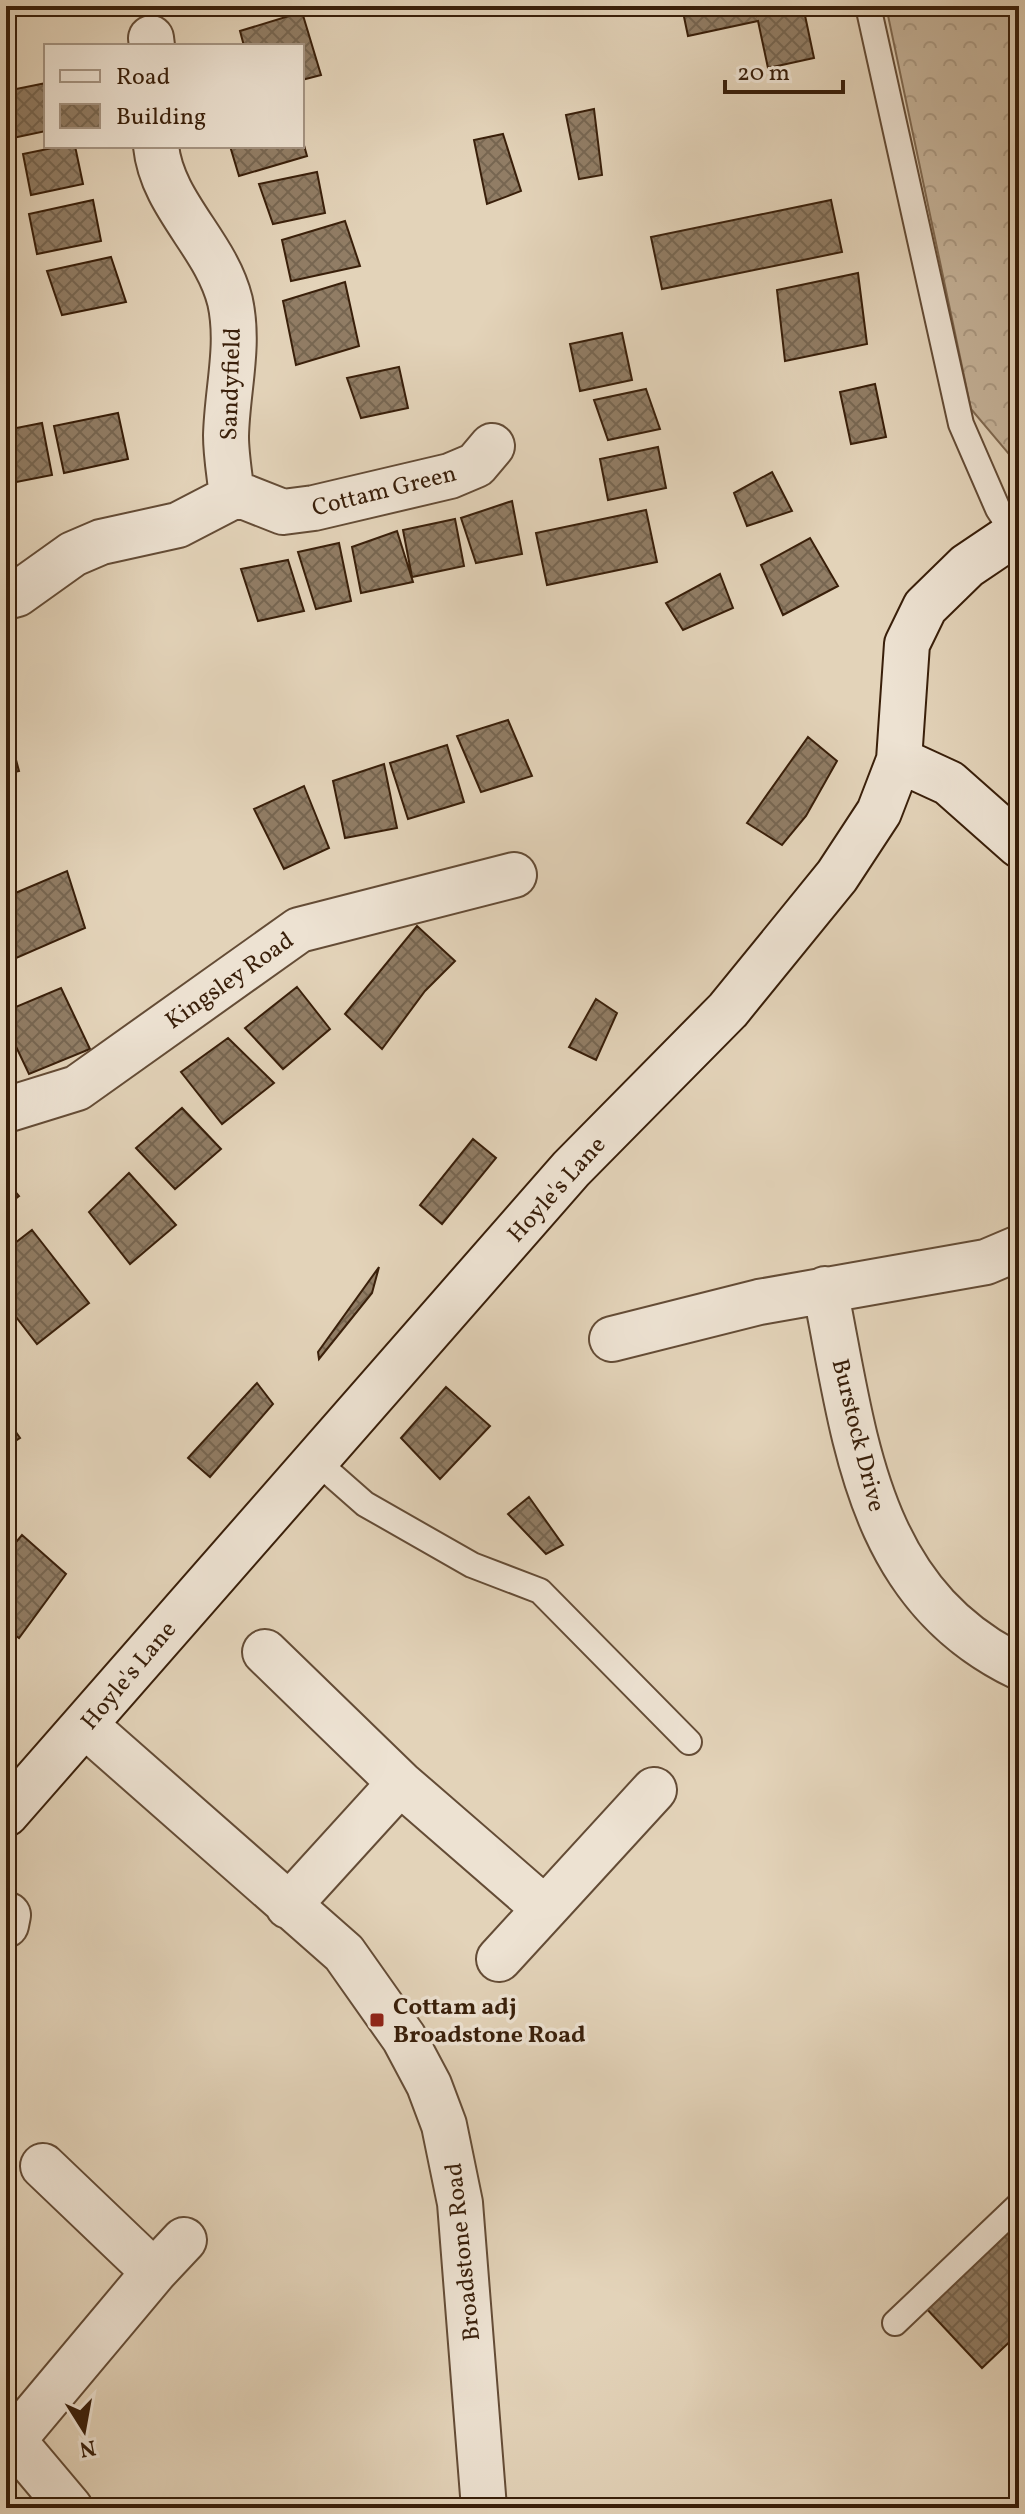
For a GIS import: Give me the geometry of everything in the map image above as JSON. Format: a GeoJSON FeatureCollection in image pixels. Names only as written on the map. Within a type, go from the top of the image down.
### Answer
{"type":"FeatureCollection","features":[{"type":"Feature","properties":{"kind":"street","name":"Sandyfield"},"geometry":{"type":"LineString","coordinates":[[156,148],[158,165],[166,185],[212,255],[229,298],[235,341],[226,437],[232,497]]}},
{"type":"Feature","properties":{"kind":"street","name":"Cottam Green"},"geometry":{"type":"LineString","coordinates":[[232,497],[245,497],[283,512],[314,508],[450,476],[476,465],[492,446]]}},
{"type":"Feature","properties":{"kind":"street"},"geometry":{"type":"LineString","coordinates":[[6,597],[17,594],[73,554],[101,542],[178,525],[232,497]]}},
{"type":"Feature","properties":{"kind":"street","name":"Hoyle's Lane"},"geometry":{"type":"LineString","coordinates":[[6,1814],[571,1169],[728,1010],[837,876],[879,812],[899,760],[907,644],[925,607],[967,566],[1016,532]]}},
{"type":"Feature","properties":{"kind":"street"},"geometry":{"type":"LineString","coordinates":[[899,760],[949,783],[1019,845]]}},
{"type":"Feature","properties":{"kind":"street","name":"Kingsley Road"},"geometry":{"type":"LineString","coordinates":[[6,1110],[77,1088],[299,930],[514,875]]}},
{"type":"Feature","properties":{"kind":"street"},"geometry":{"type":"LineString","coordinates":[[612,1339],[825,1289],[986,1262],[1019,1248]]}},
{"type":"Feature","properties":{"kind":"street","name":"Burstock Drive"},"geometry":{"type":"LineString","coordinates":[[825,1289],[871,1499],[892,1546],[920,1589],[965,1632],[1019,1667]]}},
{"type":"Feature","properties":{"kind":"street"},"geometry":{"type":"LineString","coordinates":[[265,1652],[400,1783],[544,1908]]}},
{"type":"Feature","properties":{"kind":"street","name":"Broadstone Road"},"geometry":{"type":"LineString","coordinates":[[86,1726],[344,1953],[404,2038],[444,2125],[460,2203],[484,2508]]}},
{"type":"Feature","properties":{"kind":"street"},"geometry":{"type":"LineString","coordinates":[[288,1906],[400,1783]]}},
{"type":"Feature","properties":{"kind":"street"},"geometry":{"type":"LineString","coordinates":[[499,1959],[654,1790]]}},
{"type":"Feature","properties":{"kind":"street"},"geometry":{"type":"LineString","coordinates":[[43,2166],[154,2272]]}},
{"type":"Feature","properties":{"kind":"street"},"geometry":{"type":"LineString","coordinates":[[70,2508],[10,2436],[184,2240]]}},
{"type":"Feature","properties":{"kind":"lane"},"geometry":{"type":"LineString","coordinates":[[868,6],[961,424],[998,509],[1016,532]]}},
{"type":"Feature","properties":{"kind":"lane"},"geometry":{"type":"LineString","coordinates":[[315,1460],[365,1504],[472,1565],[540,1591],[689,1742]]}},
{"type":"Feature","properties":{"kind":"lane"},"geometry":{"type":"LineString","coordinates":[[895,2323],[1019,2205]]}},
{"type":"Feature","properties":{"kind":"green space"},"geometry":{"type":"Polygon","coordinates":[[[886,6],[1019,6],[1019,466],[971,409],[886,6]]]}},
{"type":"Feature","properties":{"kind":"building"},"geometry":{"type":"Polygon","coordinates":[[[715,6],[755,6],[757,16],[803,6],[814,58],[768,68],[758,21],[688,36],[683,12],[715,6]]]}},
{"type":"Feature","properties":{"kind":"building"},"geometry":{"type":"Polygon","coordinates":[[[302,12],[321,75],[304,79],[304,44],[243,44],[240,31],[302,12]]]}},
{"type":"Feature","properties":{"kind":"building"},"geometry":{"type":"Polygon","coordinates":[[[44,83],[44,131],[8,139],[6,91],[44,83]]]}},
{"type":"Feature","properties":{"kind":"building"},"geometry":{"type":"Polygon","coordinates":[[[594,109],[602,175],[579,179],[566,115],[594,109]]]}},
{"type":"Feature","properties":{"kind":"building"},"geometry":{"type":"Polygon","coordinates":[[[503,134],[521,191],[487,204],[474,140],[503,134]]]}},
{"type":"Feature","properties":{"kind":"building"},"geometry":{"type":"Polygon","coordinates":[[[304,145],[307,156],[239,176],[231,148],[304,148],[304,145]]]}},
{"type":"Feature","properties":{"kind":"building"},"geometry":{"type":"Polygon","coordinates":[[[52,148],[75,148],[83,184],[31,195],[23,154],[52,148]]]}},
{"type":"Feature","properties":{"kind":"building"},"geometry":{"type":"Polygon","coordinates":[[[317,172],[325,213],[273,224],[259,184],[317,172]]]}},
{"type":"Feature","properties":{"kind":"building"},"geometry":{"type":"Polygon","coordinates":[[[93,200],[101,241],[37,254],[29,214],[93,200]]]}},
{"type":"Feature","properties":{"kind":"building"},"geometry":{"type":"Polygon","coordinates":[[[831,200],[842,252],[662,289],[651,237],[831,200]]]}},
{"type":"Feature","properties":{"kind":"building"},"geometry":{"type":"Polygon","coordinates":[[[345,221],[360,266],[291,281],[282,240],[345,221]]]}},
{"type":"Feature","properties":{"kind":"building"},"geometry":{"type":"Polygon","coordinates":[[[111,257],[126,302],[62,315],[47,271],[111,257]]]}},
{"type":"Feature","properties":{"kind":"building"},"geometry":{"type":"Polygon","coordinates":[[[858,273],[867,344],[785,361],[777,290],[858,273]]]}},
{"type":"Feature","properties":{"kind":"building"},"geometry":{"type":"Polygon","coordinates":[[[345,282],[359,346],[296,365],[283,301],[345,282]]]}},
{"type":"Feature","properties":{"kind":"building"},"geometry":{"type":"Polygon","coordinates":[[[622,333],[632,380],[580,391],[570,344],[622,333]]]}},
{"type":"Feature","properties":{"kind":"building"},"geometry":{"type":"Polygon","coordinates":[[[399,367],[408,408],[361,418],[347,378],[399,367]]]}},
{"type":"Feature","properties":{"kind":"building"},"geometry":{"type":"Polygon","coordinates":[[[875,384],[886,437],[851,444],[840,392],[875,384]]]}},
{"type":"Feature","properties":{"kind":"building"},"geometry":{"type":"Polygon","coordinates":[[[646,389],[660,429],[608,440],[594,400],[646,389]]]}},
{"type":"Feature","properties":{"kind":"building"},"geometry":{"type":"Polygon","coordinates":[[[118,413],[128,459],[64,473],[54,426],[118,413]]]}},
{"type":"Feature","properties":{"kind":"building"},"geometry":{"type":"Polygon","coordinates":[[[42,423],[52,475],[6,484],[6,430],[42,423]]]}},
{"type":"Feature","properties":{"kind":"building"},"geometry":{"type":"Polygon","coordinates":[[[658,447],[666,488],[608,500],[600,459],[658,447]]]}},
{"type":"Feature","properties":{"kind":"building"},"geometry":{"type":"Polygon","coordinates":[[[772,472],[792,511],[747,526],[734,493],[772,472]]]}},
{"type":"Feature","properties":{"kind":"building"},"geometry":{"type":"Polygon","coordinates":[[[512,501],[522,554],[476,563],[461,518],[512,501]]]}},
{"type":"Feature","properties":{"kind":"building"},"geometry":{"type":"Polygon","coordinates":[[[646,510],[657,562],[547,585],[536,533],[646,510]]]}},
{"type":"Feature","properties":{"kind":"building"},"geometry":{"type":"Polygon","coordinates":[[[455,519],[464,566],[412,577],[403,530],[455,519]]]}},
{"type":"Feature","properties":{"kind":"building"},"geometry":{"type":"Polygon","coordinates":[[[397,531],[413,582],[361,593],[352,547],[397,531]]]}},
{"type":"Feature","properties":{"kind":"building"},"geometry":{"type":"Polygon","coordinates":[[[810,538],[838,586],[783,615],[761,565],[810,538]]]}},
{"type":"Feature","properties":{"kind":"building"},"geometry":{"type":"Polygon","coordinates":[[[339,543],[351,601],[316,609],[298,552],[339,543]]]}},
{"type":"Feature","properties":{"kind":"building"},"geometry":{"type":"Polygon","coordinates":[[[288,560],[304,611],[258,621],[241,569],[288,560]]]}},
{"type":"Feature","properties":{"kind":"building"},"geometry":{"type":"Polygon","coordinates":[[[720,574],[733,608],[683,630],[666,603],[720,574]]]}},
{"type":"Feature","properties":{"kind":"building"},"geometry":{"type":"Polygon","coordinates":[[[508,720],[532,776],[481,792],[457,736],[508,720]]]}},
{"type":"Feature","properties":{"kind":"building"},"geometry":{"type":"Polygon","coordinates":[[[6,731],[19,771],[6,774],[6,731]]]}},
{"type":"Feature","properties":{"kind":"building"},"geometry":{"type":"Polygon","coordinates":[[[808,737],[837,761],[806,816],[782,845],[747,823],[808,737]]]}},
{"type":"Feature","properties":{"kind":"building"},"geometry":{"type":"Polygon","coordinates":[[[447,745],[464,802],[408,819],[390,763],[447,745]]]}},
{"type":"Feature","properties":{"kind":"building"},"geometry":{"type":"Polygon","coordinates":[[[384,764],[397,828],[345,838],[333,781],[384,764]]]}},
{"type":"Feature","properties":{"kind":"building"},"geometry":{"type":"Polygon","coordinates":[[[304,786],[329,848],[284,869],[254,809],[304,786]]]}},
{"type":"Feature","properties":{"kind":"building"},"geometry":{"type":"Polygon","coordinates":[[[67,871],[85,928],[7,962],[6,897],[67,871]]]}},
{"type":"Feature","properties":{"kind":"building"},"geometry":{"type":"Polygon","coordinates":[[[417,926],[455,961],[425,991],[382,1049],[345,1014],[417,926]]]}},
{"type":"Feature","properties":{"kind":"building"},"geometry":{"type":"Polygon","coordinates":[[[297,987],[330,1029],[283,1069],[245,1028],[297,987]]]}},
{"type":"Feature","properties":{"kind":"building"},"geometry":{"type":"Polygon","coordinates":[[[61,988],[90,1049],[29,1074],[10,1034],[6,1011],[61,988]]]}},
{"type":"Feature","properties":{"kind":"building"},"geometry":{"type":"Polygon","coordinates":[[[596,999],[617,1013],[596,1060],[569,1047],[596,999]]]}},
{"type":"Feature","properties":{"kind":"building"},"geometry":{"type":"Polygon","coordinates":[[[228,1038],[274,1083],[222,1124],[181,1072],[228,1038]]]}},
{"type":"Feature","properties":{"kind":"building"},"geometry":{"type":"Polygon","coordinates":[[[182,1108],[221,1149],[175,1189],[136,1148],[182,1108]]]}},
{"type":"Feature","properties":{"kind":"building"},"geometry":{"type":"Polygon","coordinates":[[[473,1139],[496,1158],[442,1224],[420,1205],[473,1139]]]}},
{"type":"Feature","properties":{"kind":"building"},"geometry":{"type":"Polygon","coordinates":[[[129,1173],[176,1225],[130,1264],[89,1212],[129,1173]]]}},
{"type":"Feature","properties":{"kind":"building"},"geometry":{"type":"Polygon","coordinates":[[[6,1181],[19,1196],[6,1206],[6,1181]]]}},
{"type":"Feature","properties":{"kind":"building"},"geometry":{"type":"Polygon","coordinates":[[[32,1230],[89,1303],[37,1344],[6,1304],[6,1250],[32,1230]]]}},
{"type":"Feature","properties":{"kind":"building"},"geometry":{"type":"Polygon","coordinates":[[[379,1267],[372,1293],[319,1359],[318,1352],[379,1267]]]}},
{"type":"Feature","properties":{"kind":"building"},"geometry":{"type":"Polygon","coordinates":[[[257,1383],[273,1404],[210,1477],[188,1458],[257,1383]]]}},
{"type":"Feature","properties":{"kind":"building"},"geometry":{"type":"Polygon","coordinates":[[[446,1387],[490,1426],[440,1479],[401,1438],[446,1387]]]}},
{"type":"Feature","properties":{"kind":"building"},"geometry":{"type":"Polygon","coordinates":[[[6,1418],[20,1438],[6,1447],[6,1418]]]}},
{"type":"Feature","properties":{"kind":"building"},"geometry":{"type":"Polygon","coordinates":[[[529,1497],[563,1545],[546,1554],[508,1514],[529,1497]]]}},
{"type":"Feature","properties":{"kind":"building"},"geometry":{"type":"Polygon","coordinates":[[[22,1535],[66,1574],[19,1638],[6,1628],[6,1554],[22,1535]]]}},
{"type":"Feature","properties":{"kind":"building"},"geometry":{"type":"Polygon","coordinates":[[[1019,2217],[1019,2333],[982,2368],[924,2306],[1019,2217]]]}},
{"type":"Feature","properties":{"kind":"place","name":"Cottam adj Broadstone Road"},"geometry":{"type":"Point","coordinates":[377,2020]}}]}
